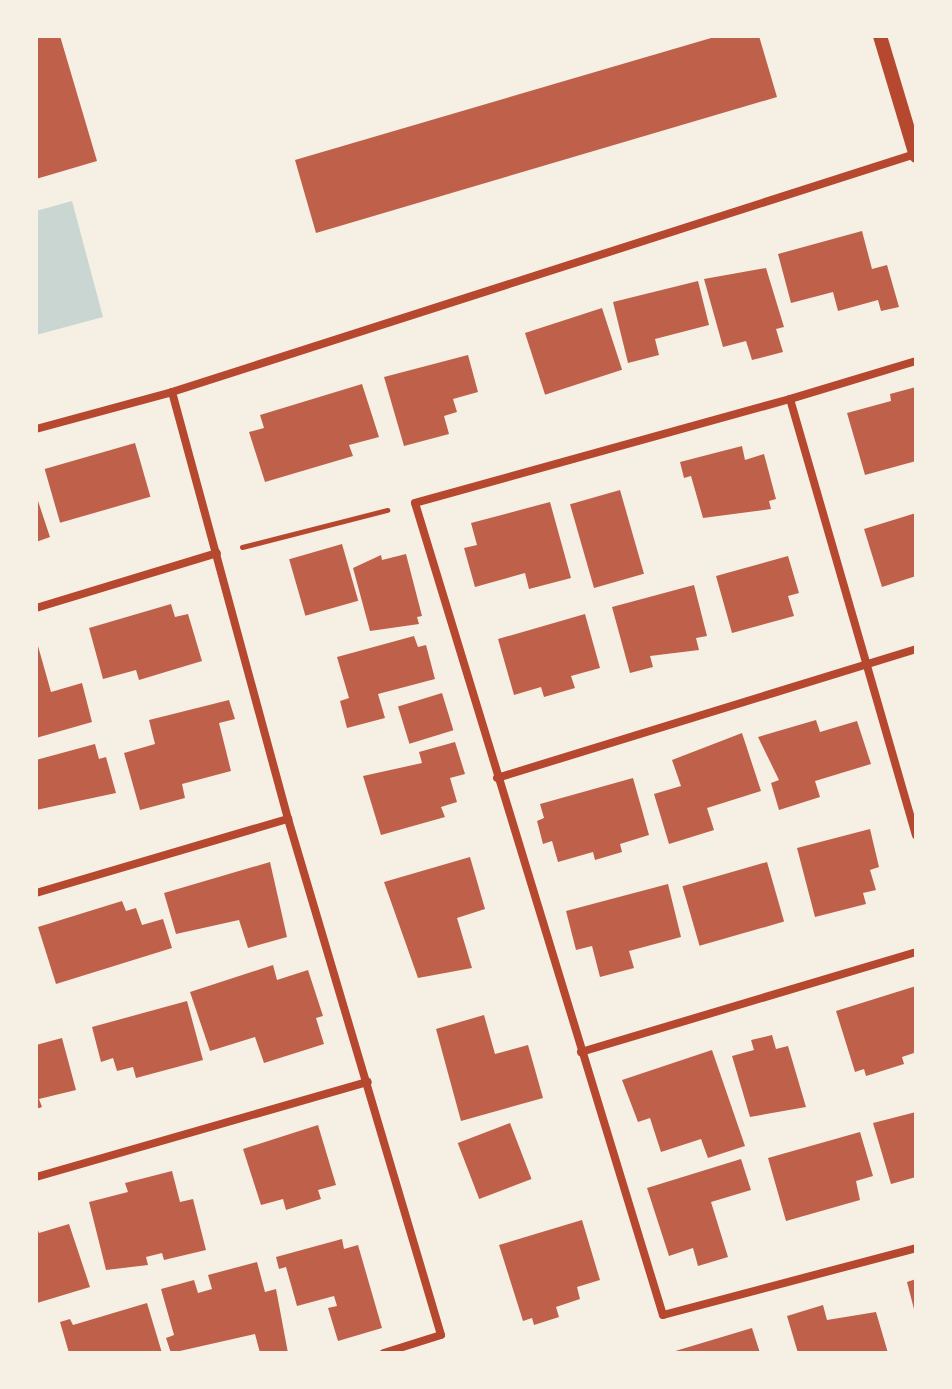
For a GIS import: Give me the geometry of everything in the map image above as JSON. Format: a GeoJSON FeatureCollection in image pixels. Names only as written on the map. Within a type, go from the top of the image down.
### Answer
{"type":"FeatureCollection","features":[{"type":"Feature","properties":{"kind":"street"},"geometry":{"type":"LineString","coordinates":[[36,429],[172,392],[916,155],[880,36]]}},
{"type":"Feature","properties":{"kind":"street"},"geometry":{"type":"LineString","coordinates":[[916,361],[415,503],[663,1315],[916,1248]]}},
{"type":"Feature","properties":{"kind":"street"},"geometry":{"type":"LineString","coordinates":[[172,392],[288,819],[441,1335],[384,1353]]}},
{"type":"Feature","properties":{"kind":"street"},"geometry":{"type":"LineString","coordinates":[[790,399],[916,835]]}},
{"type":"Feature","properties":{"kind":"street"},"geometry":{"type":"LineString","coordinates":[[36,608],[217,553]]}},
{"type":"Feature","properties":{"kind":"street"},"geometry":{"type":"LineString","coordinates":[[497,778],[916,649]]}},
{"type":"Feature","properties":{"kind":"street"},"geometry":{"type":"LineString","coordinates":[[36,893],[288,819]]}},
{"type":"Feature","properties":{"kind":"street"},"geometry":{"type":"LineString","coordinates":[[581,1052],[916,952]]}},
{"type":"Feature","properties":{"kind":"street"},"geometry":{"type":"LineString","coordinates":[[36,1177],[368,1082]]}},
{"type":"Feature","properties":{"kind":"path"},"geometry":{"type":"LineString","coordinates":[[217,553],[415,503]]}},
{"type":"Feature","properties":{"kind":"shaded area"},"geometry":{"type":"Polygon","coordinates":[[[72,201],[103,317],[36,335],[36,211],[72,201]]]}},
{"type":"Feature","properties":{"kind":"building"},"geometry":{"type":"Polygon","coordinates":[[[36,36],[60,36],[97,161],[36,179],[36,36]]]}},
{"type":"Feature","properties":{"kind":"building"},"geometry":{"type":"Polygon","coordinates":[[[718,36],[759,36],[777,97],[316,233],[295,160],[718,36]]]}},
{"type":"Feature","properties":{"kind":"building"},"geometry":{"type":"Polygon","coordinates":[[[862,231],[872,269],[887,265],[899,307],[881,311],[878,300],[838,311],[833,292],[791,303],[778,254],[862,231]]]}},
{"type":"Feature","properties":{"kind":"building"},"geometry":{"type":"Polygon","coordinates":[[[766,268],[784,327],[776,329],[783,352],[752,360],[746,341],[723,347],[704,279],[766,268]]]}},
{"type":"Feature","properties":{"kind":"building"},"geometry":{"type":"Polygon","coordinates":[[[698,281],[709,325],[655,339],[659,355],[628,363],[613,302],[698,281]]]}},
{"type":"Feature","properties":{"kind":"building"},"geometry":{"type":"Polygon","coordinates":[[[602,308],[622,370],[545,395],[525,333],[602,308]]]}},
{"type":"Feature","properties":{"kind":"building"},"geometry":{"type":"Polygon","coordinates":[[[468,355],[478,392],[453,399],[457,412],[444,416],[449,434],[404,446],[384,377],[468,355]]]}},
{"type":"Feature","properties":{"kind":"building"},"geometry":{"type":"Polygon","coordinates":[[[362,384],[379,437],[349,445],[353,456],[265,482],[249,432],[264,428],[260,415],[362,384]]]}},
{"type":"Feature","properties":{"kind":"building"},"geometry":{"type":"Polygon","coordinates":[[[916,387],[916,461],[865,475],[847,413],[891,401],[890,394],[916,387]]]}},
{"type":"Feature","properties":{"kind":"building"},"geometry":{"type":"Polygon","coordinates":[[[135,443],[150,497],[60,523],[45,469],[135,443]]]}},
{"type":"Feature","properties":{"kind":"building"},"geometry":{"type":"Polygon","coordinates":[[[742,446],[745,460],[764,454],[776,499],[769,501],[771,509],[703,518],[691,476],[684,478],[680,462],[742,446]]]}},
{"type":"Feature","properties":{"kind":"building"},"geometry":{"type":"Polygon","coordinates":[[[620,490],[644,574],[594,588],[570,504],[620,490]]]}},
{"type":"Feature","properties":{"kind":"building"},"geometry":{"type":"Polygon","coordinates":[[[36,495],[50,537],[36,542],[36,495]]]}},
{"type":"Feature","properties":{"kind":"building"},"geometry":{"type":"Polygon","coordinates":[[[550,502],[571,578],[529,589],[525,573],[475,587],[464,548],[477,545],[471,523],[550,502]]]}},
{"type":"Feature","properties":{"kind":"building"},"geometry":{"type":"Polygon","coordinates":[[[916,513],[916,576],[882,587],[864,529],[916,513]]]}},
{"type":"Feature","properties":{"kind":"building"},"geometry":{"type":"Polygon","coordinates":[[[342,544],[358,601],[305,616],[289,559],[342,544]]]}},
{"type":"Feature","properties":{"kind":"building"},"geometry":{"type":"Polygon","coordinates":[[[406,554],[422,616],[417,617],[419,624],[370,631],[353,568],[381,555],[382,560],[406,554]]]}},
{"type":"Feature","properties":{"kind":"building"},"geometry":{"type":"Polygon","coordinates":[[[788,556],[799,593],[788,596],[794,616],[732,633],[716,576],[788,556]]]}},
{"type":"Feature","properties":{"kind":"building"},"geometry":{"type":"Polygon","coordinates":[[[694,585],[707,636],[696,638],[699,650],[650,656],[653,667],[630,673],[612,607],[694,585]]]}},
{"type":"Feature","properties":{"kind":"building"},"geometry":{"type":"Polygon","coordinates":[[[171,604],[175,617],[188,614],[202,661],[139,680],[136,670],[103,679],[89,628],[171,604]]]}},
{"type":"Feature","properties":{"kind":"building"},"geometry":{"type":"Polygon","coordinates":[[[585,614],[600,668],[571,676],[575,688],[544,697],[541,687],[514,695],[498,639],[585,614]]]}},
{"type":"Feature","properties":{"kind":"building"},"geometry":{"type":"Polygon","coordinates":[[[414,636],[418,647],[426,645],[435,679],[378,694],[385,718],[347,728],[340,701],[349,698],[337,657],[414,636]]]}},
{"type":"Feature","properties":{"kind":"building"},"geometry":{"type":"Polygon","coordinates":[[[38,646],[51,692],[82,683],[92,722],[36,738],[38,646]]]}},
{"type":"Feature","properties":{"kind":"building"},"geometry":{"type":"Polygon","coordinates":[[[442,693],[453,730],[409,744],[398,706],[442,693]]]}},
{"type":"Feature","properties":{"kind":"building"},"geometry":{"type":"Polygon","coordinates":[[[229,700],[235,719],[219,723],[231,771],[182,784],[185,798],[140,810],[124,753],[155,744],[149,720],[229,700]]]}},
{"type":"Feature","properties":{"kind":"building"},"geometry":{"type":"Polygon","coordinates":[[[816,720],[820,732],[857,721],[871,764],[815,781],[820,797],[779,810],[771,783],[779,780],[758,737],[816,720]]]}},
{"type":"Feature","properties":{"kind":"building"},"geometry":{"type":"Polygon","coordinates":[[[742,733],[761,791],[707,808],[714,830],[669,844],[654,794],[681,786],[672,760],[742,733]]]}},
{"type":"Feature","properties":{"kind":"building"},"geometry":{"type":"Polygon","coordinates":[[[455,742],[465,774],[450,778],[457,802],[441,807],[445,817],[381,835],[363,776],[422,763],[419,752],[455,742]]]}},
{"type":"Feature","properties":{"kind":"building"},"geometry":{"type":"Polygon","coordinates":[[[95,744],[99,759],[106,757],[116,793],[36,810],[36,760],[95,744]]]}},
{"type":"Feature","properties":{"kind":"building"},"geometry":{"type":"Polygon","coordinates":[[[633,778],[649,835],[620,844],[622,852],[595,860],[593,852],[558,862],[552,841],[543,844],[537,821],[544,818],[540,804],[633,778]]]}},
{"type":"Feature","properties":{"kind":"building"},"geometry":{"type":"Polygon","coordinates":[[[870,829],[879,867],[870,870],[876,890],[863,893],[866,904],[815,917],[797,848],[870,829]]]}},
{"type":"Feature","properties":{"kind":"building"},"geometry":{"type":"Polygon","coordinates":[[[470,857],[485,909],[457,918],[472,968],[418,978],[384,882],[470,857]]]}},
{"type":"Feature","properties":{"kind":"building"},"geometry":{"type":"Polygon","coordinates":[[[270,862],[287,937],[248,948],[239,920],[176,934],[164,893],[270,862]]]}},
{"type":"Feature","properties":{"kind":"building"},"geometry":{"type":"Polygon","coordinates":[[[767,862],[784,922],[699,946],[682,886],[767,862]]]}},
{"type":"Feature","properties":{"kind":"building"},"geometry":{"type":"Polygon","coordinates":[[[668,884],[681,937],[629,951],[634,968],[600,977],[592,946],[576,950],[566,911],[668,884]]]}},
{"type":"Feature","properties":{"kind":"building"},"geometry":{"type":"Polygon","coordinates":[[[122,901],[126,911],[136,908],[142,925],[163,919],[172,948],[56,984],[38,927],[122,901]]]}},
{"type":"Feature","properties":{"kind":"building"},"geometry":{"type":"Polygon","coordinates":[[[273,965],[277,980],[308,970],[323,1016],[316,1018],[324,1044],[264,1063],[255,1037],[210,1051],[190,992],[273,965]]]}},
{"type":"Feature","properties":{"kind":"building"},"geometry":{"type":"Polygon","coordinates":[[[916,986],[914,1053],[902,1057],[904,1064],[866,1076],[864,1069],[855,1072],[836,1011],[916,986]]]}},
{"type":"Feature","properties":{"kind":"building"},"geometry":{"type":"Polygon","coordinates":[[[187,1001],[203,1060],[136,1078],[133,1067],[117,1071],[113,1058],[101,1062],[92,1027],[187,1001]]]}},
{"type":"Feature","properties":{"kind":"building"},"geometry":{"type":"Polygon","coordinates":[[[484,1015],[495,1054],[528,1045],[543,1098],[461,1121],[436,1029],[484,1015]]]}},
{"type":"Feature","properties":{"kind":"building"},"geometry":{"type":"Polygon","coordinates":[[[772,1035],[776,1049],[788,1046],[806,1107],[750,1117],[732,1056],[754,1050],[751,1040],[772,1035]]]}},
{"type":"Feature","properties":{"kind":"building"},"geometry":{"type":"Polygon","coordinates":[[[62,1038],[76,1090],[39,1099],[42,1107],[36,1109],[36,1045],[62,1038]]]}},
{"type":"Feature","properties":{"kind":"building"},"geometry":{"type":"Polygon","coordinates":[[[712,1050],[745,1146],[708,1158],[701,1139],[661,1152],[650,1118],[638,1122],[622,1080],[712,1050]]]}},
{"type":"Feature","properties":{"kind":"building"},"geometry":{"type":"Polygon","coordinates":[[[916,1112],[916,1177],[891,1184],[873,1123],[916,1112]]]}},
{"type":"Feature","properties":{"kind":"building"},"geometry":{"type":"Polygon","coordinates":[[[510,1123],[532,1179],[479,1199],[458,1143],[510,1123]]]}},
{"type":"Feature","properties":{"kind":"building"},"geometry":{"type":"Polygon","coordinates":[[[318,1125],[336,1185],[318,1190],[321,1199],[286,1210],[283,1199],[261,1205],[243,1149],[318,1125]]]}},
{"type":"Feature","properties":{"kind":"building"},"geometry":{"type":"Polygon","coordinates":[[[860,1132],[873,1176],[856,1181],[860,1200],[786,1221],[768,1158],[860,1132]]]}},
{"type":"Feature","properties":{"kind":"building"},"geometry":{"type":"Polygon","coordinates":[[[741,1159],[751,1190],[711,1202],[728,1257],[698,1266],[693,1248],[669,1256],[647,1188],[741,1159]]]}},
{"type":"Feature","properties":{"kind":"building"},"geometry":{"type":"Polygon","coordinates":[[[172,1171],[180,1202],[193,1199],[206,1250],[164,1260],[162,1253],[146,1257],[148,1265],[106,1270],[89,1202],[128,1192],[125,1183],[172,1171]]]}},
{"type":"Feature","properties":{"kind":"building"},"geometry":{"type":"Polygon","coordinates":[[[582,1220],[600,1280],[577,1287],[580,1299],[556,1307],[559,1317],[534,1325],[532,1318],[523,1321],[499,1245],[582,1220]]]}},
{"type":"Feature","properties":{"kind":"building"},"geometry":{"type":"Polygon","coordinates":[[[69,1224],[90,1287],[37,1303],[36,1225],[39,1233],[69,1224]]]}},
{"type":"Feature","properties":{"kind":"building"},"geometry":{"type":"Polygon","coordinates":[[[342,1239],[344,1249],[358,1245],[382,1328],[338,1341],[328,1308],[337,1306],[334,1296],[297,1306],[286,1267],[279,1269],[276,1257],[342,1239]]]}},
{"type":"Feature","properties":{"kind":"building"},"geometry":{"type":"Polygon","coordinates":[[[257,1262],[265,1292],[276,1289],[288,1353],[260,1353],[255,1334],[171,1353],[166,1338],[174,1335],[161,1289],[194,1280],[198,1293],[212,1289],[208,1275],[257,1262]]]}},
{"type":"Feature","properties":{"kind":"building"},"geometry":{"type":"Polygon","coordinates":[[[916,1279],[916,1313],[915,1313],[907,1282],[916,1279]]]}},
{"type":"Feature","properties":{"kind":"building"},"geometry":{"type":"Polygon","coordinates":[[[147,1303],[162,1353],[69,1353],[60,1322],[70,1319],[73,1325],[147,1303]]]}},
{"type":"Feature","properties":{"kind":"building"},"geometry":{"type":"Polygon","coordinates":[[[823,1305],[827,1320],[876,1312],[888,1353],[798,1353],[787,1316],[823,1305]]]}},
{"type":"Feature","properties":{"kind":"building"},"geometry":{"type":"Polygon","coordinates":[[[752,1328],[760,1353],[672,1353],[672,1352],[752,1328]]]}}]}
